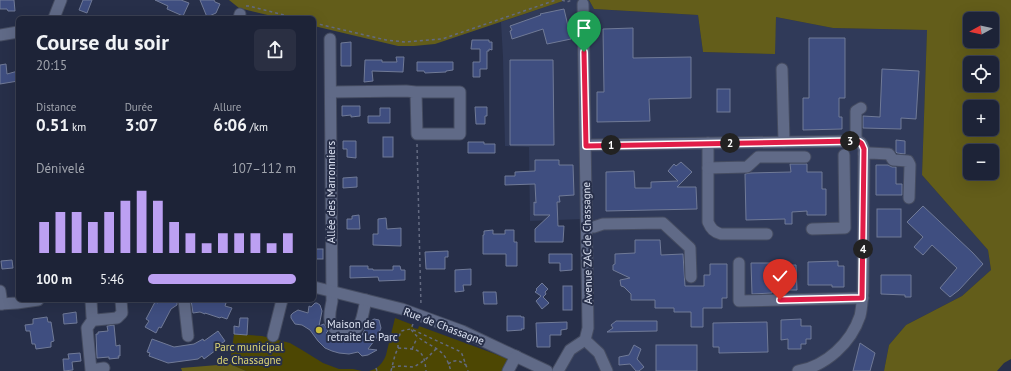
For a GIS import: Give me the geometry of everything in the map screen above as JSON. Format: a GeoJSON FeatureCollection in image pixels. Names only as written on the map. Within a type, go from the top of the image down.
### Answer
{"type":"FeatureCollection","features":[{"type":"Feature","properties":{"kind":"street"},"geometry":{"type":"LineString","coordinates":[[55,16],[61,0]]}},
{"type":"Feature","properties":{"kind":"street","name":"Avenue ZAC de Chassagne"},"geometry":{"type":"LineString","coordinates":[[583,4],[588,328],[585,340]]}},
{"type":"Feature","properties":{"kind":"street"},"geometry":{"type":"LineString","coordinates":[[0,35],[16,32]]}},
{"type":"Feature","properties":{"kind":"street","name":"Allée des Marronniers"},"geometry":{"type":"LineString","coordinates":[[330,39],[332,301],[329,314],[330,322],[334,328],[340,332],[348,333],[355,329],[360,324],[366,300]]}},
{"type":"Feature","properties":{"kind":"street"},"geometry":{"type":"LineString","coordinates":[[782,69],[784,142]]}},
{"type":"Feature","properties":{"kind":"street"},"geometry":{"type":"LineString","coordinates":[[331,92],[406,91],[460,92],[460,134],[417,134],[416,92]]}},
{"type":"Feature","properties":{"kind":"street"},"geometry":{"type":"LineString","coordinates":[[856,141],[856,111],[861,108]]}},
{"type":"Feature","properties":{"kind":"street"},"geometry":{"type":"LineString","coordinates":[[586,146],[856,141],[862,144],[864,149],[864,202],[862,298],[860,315],[856,326],[840,348],[821,363],[798,371]]}},
{"type":"Feature","properties":{"kind":"street"},"geometry":{"type":"LineString","coordinates":[[708,143],[708,222],[711,228],[715,232],[721,234],[767,234]]}},
{"type":"Feature","properties":{"kind":"street"},"geometry":{"type":"LineString","coordinates":[[864,154],[888,154],[893,160],[908,161],[910,165],[909,198]]}},
{"type":"Feature","properties":{"kind":"street"},"geometry":{"type":"LineString","coordinates":[[812,230],[845,228],[844,155]]}},
{"type":"Feature","properties":{"kind":"street"},"geometry":{"type":"LineString","coordinates":[[708,168],[747,167],[758,157],[805,157]]}},
{"type":"Feature","properties":{"kind":"street"},"geometry":{"type":"LineString","coordinates":[[845,202],[864,202]]}},
{"type":"Feature","properties":{"kind":"street"},"geometry":{"type":"LineString","coordinates":[[587,227],[594,227],[603,224],[663,223],[690,248],[691,277]]}},
{"type":"Feature","properties":{"kind":"street"},"geometry":{"type":"LineString","coordinates":[[739,263],[739,301],[862,298]]}},
{"type":"Feature","properties":{"kind":"street","name":"Rue de Chassagne"},"geometry":{"type":"LineString","coordinates":[[316,287],[402,309],[462,331],[547,371]]}},
{"type":"Feature","properties":{"kind":"street"},"geometry":{"type":"LineString","coordinates":[[0,291],[1,304],[24,302]]}},
{"type":"Feature","properties":{"kind":"street"},"geometry":{"type":"LineString","coordinates":[[90,302],[92,317],[96,320],[117,318],[122,312],[121,302]]}},
{"type":"Feature","properties":{"kind":"street"},"geometry":{"type":"LineString","coordinates":[[184,302],[188,336]]}},
{"type":"Feature","properties":{"kind":"street"},"geometry":{"type":"LineString","coordinates":[[274,336],[282,302]]}},
{"type":"Feature","properties":{"kind":"street"},"geometry":{"type":"LineString","coordinates":[[94,318],[87,328],[91,370],[104,368]]}},
{"type":"Feature","properties":{"kind":"street"},"geometry":{"type":"LineString","coordinates":[[558,371],[570,350],[585,340],[599,353],[607,371]]}},
{"type":"Feature","properties":{"kind":"street"},"geometry":{"type":"LineString","coordinates":[[508,371],[516,356]]}},
{"type":"Feature","properties":{"kind":"path"},"geometry":{"type":"LineString","coordinates":[[316,23],[386,40],[405,42],[418,41],[442,38],[556,0]]}},
{"type":"Feature","properties":{"kind":"path"},"geometry":{"type":"LineString","coordinates":[[562,0],[567,2],[572,0]]}},
{"type":"Feature","properties":{"kind":"path"},"geometry":{"type":"LineString","coordinates":[[239,16],[242,7],[249,6],[286,16]]}},
{"type":"Feature","properties":{"kind":"path"},"geometry":{"type":"LineString","coordinates":[[411,330],[421,308],[417,134]]}},
{"type":"Feature","properties":{"kind":"path"},"geometry":{"type":"LineString","coordinates":[[411,330],[417,337],[442,353],[451,371]]}},
{"type":"Feature","properties":{"kind":"path"},"geometry":{"type":"LineString","coordinates":[[391,371],[398,348],[398,340],[401,331],[411,330],[459,351],[462,354],[468,371]]}},
{"type":"Feature","properties":{"kind":"path"},"geometry":{"type":"LineString","coordinates":[[412,349],[417,337]]}},
{"type":"Feature","properties":{"kind":"path"},"geometry":{"type":"LineString","coordinates":[[398,348],[412,349],[423,355],[426,371]]}},
{"type":"Feature","properties":{"kind":"path"},"geometry":{"type":"LineString","coordinates":[[392,367],[414,367],[425,360],[436,349]]}},
{"type":"Feature","properties":{"kind":"path"},"geometry":{"type":"LineString","coordinates":[[448,364],[454,360],[458,360],[466,365]]}},
{"type":"Feature","properties":{"kind":"shaded area"},"geometry":{"type":"Polygon","coordinates":[[[229,0],[566,0],[435,44],[414,46],[398,46],[316,26],[316,16],[272,16],[239,8],[229,0]]]}},
{"type":"Feature","properties":{"kind":"shaded area"},"geometry":{"type":"Polygon","coordinates":[[[566,0],[589,0],[594,9],[698,15],[703,52],[774,54],[776,17],[833,28],[927,30],[922,175],[988,250],[991,270],[962,296],[906,325],[889,345],[884,371],[557,371],[585,333],[582,219],[530,221],[529,147],[505,146],[501,22],[566,0]]]}},
{"type":"Feature","properties":{"kind":"shaded area"},"geometry":{"type":"Polygon","coordinates":[[[589,0],[1011,0],[1011,359],[1004,363],[997,371],[884,371],[889,345],[906,325],[962,296],[991,270],[988,250],[922,175],[927,30],[833,28],[776,17],[775,54],[703,52],[698,15],[594,9],[589,0]]]}},
{"type":"Feature","properties":{"kind":"shaded area"},"geometry":{"type":"Polygon","coordinates":[[[230,364],[246,371],[182,371],[181,368],[230,364]]]}},
{"type":"Feature","properties":{"kind":"green space"},"geometry":{"type":"Polygon","coordinates":[[[395,318],[413,325],[413,328],[418,329],[419,326],[506,358],[508,361],[503,371],[369,371],[378,367],[385,358],[395,318]]]}},
{"type":"Feature","properties":{"kind":"green space","name":"Parc municipal de Chassagne"},"geometry":{"type":"Polygon","coordinates":[[[234,334],[262,336],[290,343],[323,363],[339,369],[353,369],[362,371],[246,371],[230,364],[234,334]]]}},
{"type":"Feature","properties":{"kind":"building"},"geometry":{"type":"Polygon","coordinates":[[[0,0],[14,0],[15,11],[0,9],[0,0]]]}},
{"type":"Feature","properties":{"kind":"building"},"geometry":{"type":"Polygon","coordinates":[[[83,0],[92,0],[87,13],[79,10],[83,0]]]}},
{"type":"Feature","properties":{"kind":"building"},"geometry":{"type":"Polygon","coordinates":[[[155,0],[181,0],[189,3],[183,16],[167,9],[168,6],[155,0]]]}},
{"type":"Feature","properties":{"kind":"building"},"geometry":{"type":"Polygon","coordinates":[[[200,0],[214,0],[220,4],[216,13],[207,16],[200,0]]]}},
{"type":"Feature","properties":{"kind":"building"},"geometry":{"type":"Polygon","coordinates":[[[564,9],[571,39],[547,44],[543,29],[512,39],[510,31],[512,30],[510,26],[541,15],[540,14],[564,9]]]}},
{"type":"Feature","properties":{"kind":"building"},"geometry":{"type":"Polygon","coordinates":[[[633,28],[633,58],[691,57],[691,98],[649,99],[650,121],[597,122],[597,92],[604,92],[603,29],[633,28]]]}},
{"type":"Feature","properties":{"kind":"building"},"geometry":{"type":"Polygon","coordinates":[[[809,38],[845,38],[845,98],[839,98],[839,117],[842,117],[842,129],[803,130],[803,98],[809,98],[809,38]]]}},
{"type":"Feature","properties":{"kind":"building"},"geometry":{"type":"Polygon","coordinates":[[[472,40],[489,40],[489,42],[492,42],[492,50],[489,49],[489,51],[487,51],[487,69],[480,69],[480,77],[473,77],[473,62],[480,62],[480,49],[471,49],[472,40]]]}},
{"type":"Feature","properties":{"kind":"building"},"geometry":{"type":"Polygon","coordinates":[[[351,42],[351,66],[341,66],[341,43],[351,42]]]}},
{"type":"Feature","properties":{"kind":"building"},"geometry":{"type":"Polygon","coordinates":[[[396,57],[404,57],[403,72],[372,71],[373,81],[364,82],[365,60],[397,62],[396,57]]]}},
{"type":"Feature","properties":{"kind":"building"},"geometry":{"type":"Polygon","coordinates":[[[510,60],[553,60],[554,145],[510,145],[510,60]]]}},
{"type":"Feature","properties":{"kind":"building"},"geometry":{"type":"Polygon","coordinates":[[[417,62],[453,62],[453,70],[446,72],[425,73],[424,71],[417,71],[417,62]]]}},
{"type":"Feature","properties":{"kind":"building"},"geometry":{"type":"Polygon","coordinates":[[[6,64],[7,74],[16,72],[16,81],[0,84],[0,65],[6,64]]]}},
{"type":"Feature","properties":{"kind":"building"},"geometry":{"type":"Polygon","coordinates":[[[882,69],[919,71],[916,119],[901,118],[901,129],[863,128],[863,116],[880,117],[882,69]]]}},
{"type":"Feature","properties":{"kind":"building"},"geometry":{"type":"Polygon","coordinates":[[[717,89],[730,89],[730,112],[717,112],[717,89]]]}},
{"type":"Feature","properties":{"kind":"building"},"geometry":{"type":"Polygon","coordinates":[[[342,106],[360,106],[360,116],[342,116],[342,106]]]}},
{"type":"Feature","properties":{"kind":"building"},"geometry":{"type":"Polygon","coordinates":[[[475,107],[487,107],[485,124],[476,124],[475,107]]]}},
{"type":"Feature","properties":{"kind":"building"},"geometry":{"type":"Polygon","coordinates":[[[380,108],[390,108],[390,123],[368,123],[368,116],[380,116],[380,108]]]}},
{"type":"Feature","properties":{"kind":"building"},"geometry":{"type":"Polygon","coordinates":[[[383,137],[393,137],[393,157],[383,157],[383,137]]]}},
{"type":"Feature","properties":{"kind":"building"},"geometry":{"type":"Polygon","coordinates":[[[896,140],[905,141],[905,154],[896,152],[896,140]]]}},
{"type":"Feature","properties":{"kind":"building"},"geometry":{"type":"Polygon","coordinates":[[[343,141],[356,141],[356,158],[347,157],[347,149],[343,149],[343,141]]]}},
{"type":"Feature","properties":{"kind":"building"},"geometry":{"type":"Polygon","coordinates":[[[468,142],[495,144],[495,153],[468,153],[468,142]]]}},
{"type":"Feature","properties":{"kind":"building"},"geometry":{"type":"Polygon","coordinates":[[[535,160],[559,160],[559,165],[573,165],[574,195],[559,196],[560,202],[557,202],[558,226],[564,226],[563,242],[535,242],[535,229],[550,215],[534,215],[534,202],[536,203],[535,184],[505,185],[505,176],[515,176],[515,172],[535,171],[535,160]]]}},
{"type":"Feature","properties":{"kind":"building"},"geometry":{"type":"Polygon","coordinates":[[[681,162],[692,172],[677,187],[696,187],[697,209],[606,211],[606,172],[634,171],[635,188],[651,188],[651,182],[678,181],[668,171],[674,164],[676,166],[681,162]]]}},
{"type":"Feature","properties":{"kind":"building"},"geometry":{"type":"Polygon","coordinates":[[[790,164],[807,164],[807,172],[822,172],[822,189],[826,189],[826,215],[807,215],[807,211],[792,212],[792,224],[785,224],[785,219],[746,220],[745,174],[791,172],[790,164]]]}},
{"type":"Feature","properties":{"kind":"building"},"geometry":{"type":"Polygon","coordinates":[[[876,165],[896,167],[896,184],[902,184],[902,195],[876,195],[876,165]]]}},
{"type":"Feature","properties":{"kind":"building"},"geometry":{"type":"Polygon","coordinates":[[[357,177],[357,187],[343,188],[343,178],[357,177]]]}},
{"type":"Feature","properties":{"kind":"building"},"geometry":{"type":"Polygon","coordinates":[[[923,206],[983,264],[959,290],[950,297],[940,288],[957,268],[932,245],[923,255],[914,247],[923,237],[907,222],[923,206]]]}},
{"type":"Feature","properties":{"kind":"building"},"geometry":{"type":"Polygon","coordinates":[[[877,209],[901,209],[901,237],[877,237],[877,209]]]}},
{"type":"Feature","properties":{"kind":"building"},"geometry":{"type":"Polygon","coordinates":[[[359,215],[360,229],[347,229],[347,219],[352,219],[352,216],[359,215]]]}},
{"type":"Feature","properties":{"kind":"building"},"geometry":{"type":"Polygon","coordinates":[[[386,218],[387,229],[401,228],[401,246],[373,245],[373,234],[378,234],[378,219],[386,218]]]}},
{"type":"Feature","properties":{"kind":"building"},"geometry":{"type":"Polygon","coordinates":[[[493,230],[493,234],[505,234],[505,230],[514,230],[514,242],[517,242],[517,266],[506,266],[506,254],[483,254],[484,231],[493,230]]]}},
{"type":"Feature","properties":{"kind":"building"},"geometry":{"type":"Polygon","coordinates":[[[635,240],[660,240],[661,255],[683,254],[685,286],[704,286],[704,275],[710,275],[710,264],[727,264],[727,298],[722,298],[722,308],[703,308],[703,327],[691,327],[691,312],[674,312],[674,308],[655,308],[655,300],[631,300],[631,294],[621,286],[620,280],[630,278],[613,270],[613,265],[615,264],[615,254],[635,253],[635,240]]]}},
{"type":"Feature","properties":{"kind":"building"},"geometry":{"type":"Polygon","coordinates":[[[316,249],[323,249],[323,259],[316,259],[316,249]]]}},
{"type":"Feature","properties":{"kind":"building"},"geometry":{"type":"Polygon","coordinates":[[[448,251],[448,257],[445,257],[445,269],[426,269],[425,252],[448,251]]]}},
{"type":"Feature","properties":{"kind":"building"},"geometry":{"type":"Polygon","coordinates":[[[549,254],[572,254],[572,270],[560,271],[560,263],[549,263],[549,254]]]}},
{"type":"Feature","properties":{"kind":"building"},"geometry":{"type":"Polygon","coordinates":[[[12,260],[13,268],[2,269],[1,261],[12,260]]]}},
{"type":"Feature","properties":{"kind":"building"},"geometry":{"type":"Polygon","coordinates":[[[838,261],[838,266],[844,266],[844,287],[832,287],[832,285],[808,285],[808,262],[838,261]]]}},
{"type":"Feature","properties":{"kind":"building"},"geometry":{"type":"Polygon","coordinates":[[[751,263],[771,263],[771,266],[796,265],[797,290],[772,290],[772,293],[752,294],[751,263]]]}},
{"type":"Feature","properties":{"kind":"building"},"geometry":{"type":"Polygon","coordinates":[[[350,266],[368,266],[368,269],[373,270],[393,270],[393,266],[400,266],[401,270],[405,270],[405,280],[379,281],[378,277],[350,278],[350,266]]]}},
{"type":"Feature","properties":{"kind":"building"},"geometry":{"type":"Polygon","coordinates":[[[471,269],[471,285],[463,285],[464,291],[455,292],[455,270],[471,269]]]}},
{"type":"Feature","properties":{"kind":"building"},"geometry":{"type":"Polygon","coordinates":[[[881,275],[911,275],[911,297],[905,297],[905,295],[881,294],[881,275]]]}},
{"type":"Feature","properties":{"kind":"building"},"geometry":{"type":"Polygon","coordinates":[[[542,283],[548,289],[543,297],[549,303],[542,309],[536,301],[541,296],[535,292],[542,283]]]}},
{"type":"Feature","properties":{"kind":"building"},"geometry":{"type":"Polygon","coordinates":[[[563,286],[572,286],[572,310],[563,310],[563,286]]]}},
{"type":"Feature","properties":{"kind":"building"},"geometry":{"type":"Polygon","coordinates":[[[483,292],[496,292],[497,304],[484,304],[483,292]]]}},
{"type":"Feature","properties":{"kind":"building"},"geometry":{"type":"Polygon","coordinates":[[[155,302],[177,302],[177,305],[171,309],[161,328],[159,327],[156,333],[145,327],[149,321],[146,319],[155,302]]]}},
{"type":"Feature","properties":{"kind":"building"},"geometry":{"type":"Polygon","coordinates":[[[191,302],[224,302],[226,303],[225,306],[232,308],[227,319],[200,312],[193,313],[191,302]]]}},
{"type":"Feature","properties":{"kind":"building","name":"Maison de retraite Le Parc"},"geometry":{"type":"Polygon","coordinates":[[[315,303],[320,305],[322,311],[319,326],[324,324],[328,331],[326,333],[341,339],[355,339],[354,338],[361,334],[362,335],[368,323],[374,319],[379,320],[381,328],[377,337],[368,349],[377,350],[368,355],[362,356],[358,352],[349,354],[339,353],[325,348],[310,330],[302,325],[295,324],[291,318],[291,315],[298,310],[308,313],[309,306],[311,307],[315,303]]]}},
{"type":"Feature","properties":{"kind":"building"},"geometry":{"type":"Polygon","coordinates":[[[76,312],[77,323],[64,324],[63,314],[76,312]]]}},
{"type":"Feature","properties":{"kind":"building"},"geometry":{"type":"Polygon","coordinates":[[[507,316],[524,317],[524,329],[507,331],[507,316]]]}},
{"type":"Feature","properties":{"kind":"building"},"geometry":{"type":"Polygon","coordinates":[[[47,317],[48,322],[51,322],[54,341],[51,342],[51,347],[36,349],[35,344],[32,344],[30,331],[26,331],[25,325],[33,324],[33,319],[47,317]]]}},
{"type":"Feature","properties":{"kind":"building"},"geometry":{"type":"Polygon","coordinates":[[[240,318],[248,318],[247,335],[234,334],[234,326],[239,327],[240,318]]]}},
{"type":"Feature","properties":{"kind":"building"},"geometry":{"type":"Polygon","coordinates":[[[801,319],[801,326],[811,326],[811,339],[806,339],[806,344],[801,344],[801,349],[788,349],[788,339],[781,340],[781,320],[801,319]]]}},
{"type":"Feature","properties":{"kind":"building"},"geometry":{"type":"Polygon","coordinates":[[[616,321],[657,321],[657,331],[607,332],[613,328],[611,325],[616,321]]]}},
{"type":"Feature","properties":{"kind":"building"},"geometry":{"type":"Polygon","coordinates":[[[567,322],[567,329],[561,330],[561,335],[550,335],[550,347],[537,347],[536,323],[567,322]]]}},
{"type":"Feature","properties":{"kind":"building"},"geometry":{"type":"Polygon","coordinates":[[[767,322],[768,352],[719,353],[719,347],[713,347],[713,323],[767,322]]]}},
{"type":"Feature","properties":{"kind":"building"},"geometry":{"type":"Polygon","coordinates":[[[114,325],[116,346],[120,345],[119,358],[97,358],[96,334],[98,334],[98,332],[108,331],[107,326],[114,325]]]}},
{"type":"Feature","properties":{"kind":"building"},"geometry":{"type":"Polygon","coordinates":[[[218,331],[225,341],[219,345],[220,347],[204,359],[202,356],[198,359],[168,363],[149,356],[150,353],[147,352],[152,339],[174,347],[194,344],[203,339],[204,341],[218,331]]]}},
{"type":"Feature","properties":{"kind":"building"},"geometry":{"type":"Polygon","coordinates":[[[860,343],[875,353],[870,371],[853,371],[860,343]]]}},
{"type":"Feature","properties":{"kind":"building"},"geometry":{"type":"Polygon","coordinates":[[[634,345],[641,349],[637,359],[644,367],[639,371],[636,371],[630,364],[619,365],[619,357],[629,355],[634,345]]]}},
{"type":"Feature","properties":{"kind":"building"},"geometry":{"type":"Polygon","coordinates":[[[656,345],[697,345],[697,371],[656,371],[656,345]]]}},
{"type":"Feature","properties":{"kind":"building"},"geometry":{"type":"Polygon","coordinates":[[[80,353],[81,361],[72,362],[73,370],[64,371],[63,359],[69,359],[68,354],[80,353]]]}},
{"type":"Feature","properties":{"kind":"place","name":"Maison de retraite Le Parc"},"geometry":{"type":"Point","coordinates":[319,330]}},
{"type":"Feature","properties":{"kind":"route"},"geometry":{"type":"LineString","coordinates":[[584,52],[586,146],[856,141],[862,144],[864,149],[862,298],[780,300]]}}]}
